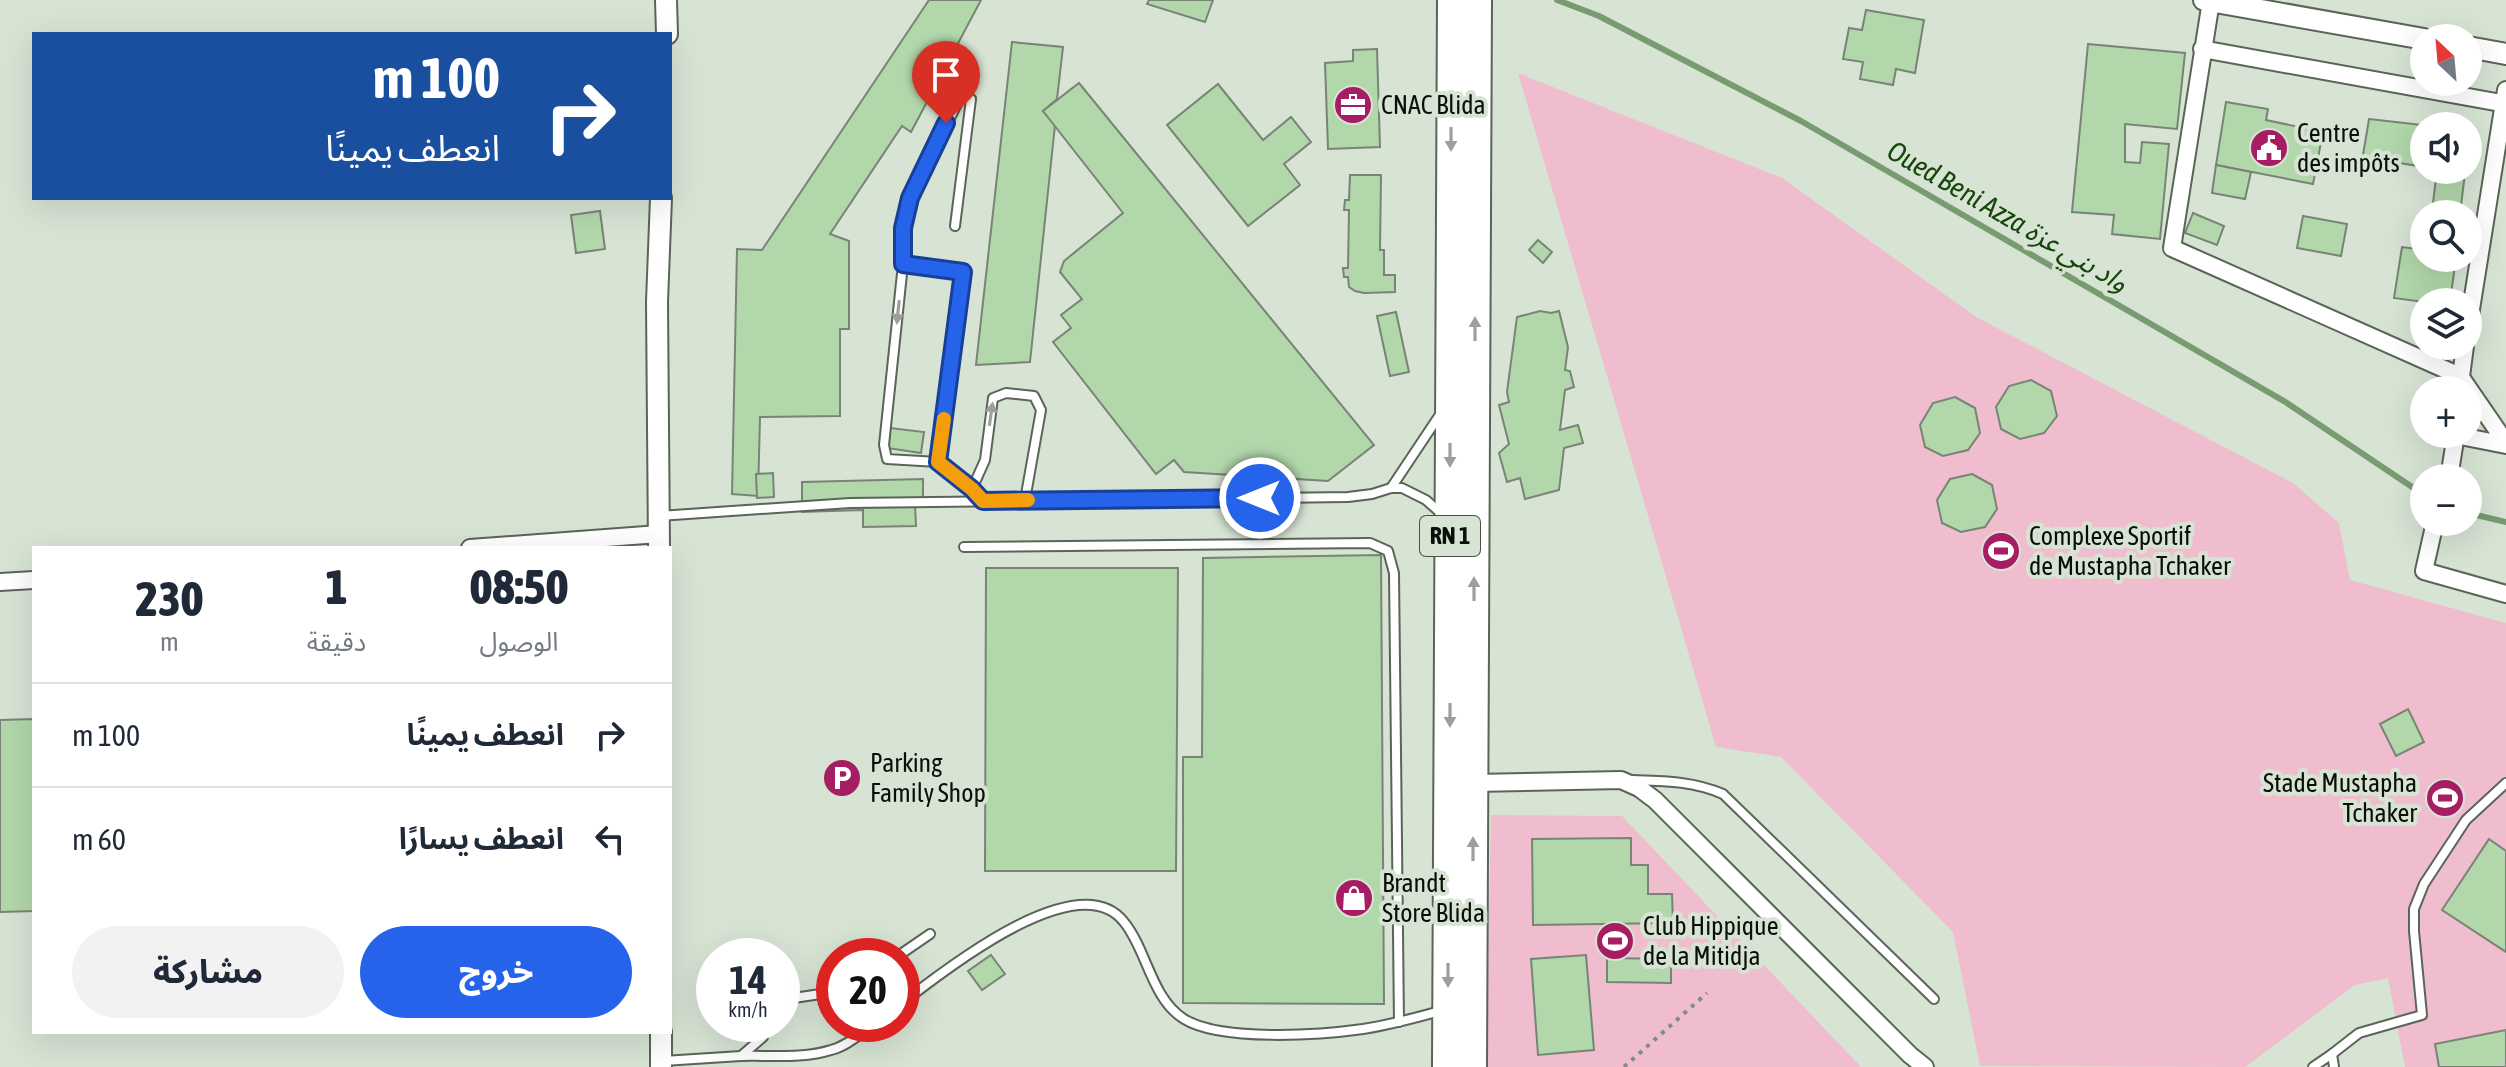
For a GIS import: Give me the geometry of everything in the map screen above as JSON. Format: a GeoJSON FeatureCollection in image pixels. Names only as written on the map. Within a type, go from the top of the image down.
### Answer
{"type":"FeatureCollection","features":[{"type":"Feature","properties":{"kind":"highway","name":"RN 1"},"geometry":{"type":"LineString","coordinates":[[1447,1067],[1450,399],[1465,4]]}},
{"type":"Feature","properties":{"kind":"highway","name":"RN 1"},"geometry":{"type":"LineString","coordinates":[[1465,4],[1474,783],[1472,1067]]}},
{"type":"Feature","properties":{"kind":"street"},"geometry":{"type":"LineString","coordinates":[[667,1],[667,32]]}},
{"type":"Feature","properties":{"kind":"street"},"geometry":{"type":"LineString","coordinates":[[2410,37],[2207,1],[2172,248],[2445,376]]}},
{"type":"Feature","properties":{"kind":"street"},"geometry":{"type":"LineString","coordinates":[[2202,49],[2505,99],[2474,288]]}},
{"type":"Feature","properties":{"kind":"street"},"geometry":{"type":"LineString","coordinates":[[2482,50],[2506,54]]}},
{"type":"Feature","properties":{"kind":"street"},"geometry":{"type":"LineString","coordinates":[[495,546],[658,533],[657,302],[661,200]]}},
{"type":"Feature","properties":{"kind":"street"},"geometry":{"type":"LineString","coordinates":[[2482,412],[2506,444]]}},
{"type":"Feature","properties":{"kind":"street"},"geometry":{"type":"LineString","coordinates":[[2482,440],[2506,444]]}},
{"type":"Feature","properties":{"kind":"street"},"geometry":{"type":"LineString","coordinates":[[2432,536],[2424,571],[2506,594]]}},
{"type":"Feature","properties":{"kind":"street"},"geometry":{"type":"LineString","coordinates":[[0,582],[32,580]]}},
{"type":"Feature","properties":{"kind":"street"},"geometry":{"type":"LineString","coordinates":[[1474,783],[1621,780],[1639,788],[1655,800],[1925,1067]]}},
{"type":"Feature","properties":{"kind":"street"},"geometry":{"type":"LineString","coordinates":[[661,1034],[661,1064]]}},
{"type":"Feature","properties":{"kind":"lane"},"geometry":{"type":"LineString","coordinates":[[955,226],[971,99],[962,94],[910,198],[903,228],[903,264],[884,445],[887,459],[938,462],[983,501]]}},
{"type":"Feature","properties":{"kind":"lane"},"geometry":{"type":"LineString","coordinates":[[903,264],[963,272],[938,462]]}},
{"type":"Feature","properties":{"kind":"lane"},"geometry":{"type":"LineString","coordinates":[[972,489],[985,460],[993,398],[1006,393],[1034,396],[1041,410],[1025,500]]}},
{"type":"Feature","properties":{"kind":"lane"},"geometry":{"type":"LineString","coordinates":[[1391,488],[1450,399]]}},
{"type":"Feature","properties":{"kind":"lane"},"geometry":{"type":"LineString","coordinates":[[658,533],[850,503],[1348,497],[1391,488],[1402,488],[1426,500],[1450,521]]}},
{"type":"Feature","properties":{"kind":"lane"},"geometry":{"type":"LineString","coordinates":[[964,547],[1370,543],[1388,551],[1394,573],[1399,1022]]}},
{"type":"Feature","properties":{"kind":"lane"},"geometry":{"type":"LineString","coordinates":[[1621,780],[1685,782],[1723,794],[1934,999]]}},
{"type":"Feature","properties":{"kind":"lane"},"geometry":{"type":"LineString","coordinates":[[2313,1067],[2359,1033],[2422,1015],[2414,909],[2424,884],[2466,820],[2506,783]]}},
{"type":"Feature","properties":{"kind":"lane"},"geometry":{"type":"LineString","coordinates":[[920,990],[987,940],[1030,919],[1077,906],[1103,907],[1122,918],[1166,1000],[1186,1020],[1202,1027],[1240,1034],[1319,1033],[1364,1029],[1448,1009]]}},
{"type":"Feature","properties":{"kind":"lane"},"geometry":{"type":"LineString","coordinates":[[920,941],[930,934]]}},
{"type":"Feature","properties":{"kind":"lane"},"geometry":{"type":"LineString","coordinates":[[741,1056],[757,1042]]}},
{"type":"Feature","properties":{"kind":"lane"},"geometry":{"type":"LineString","coordinates":[[661,1064],[741,1056],[812,1054],[848,1042]]}},
{"type":"Feature","properties":{"kind":"lane"},"geometry":{"type":"LineString","coordinates":[[2332,1054],[2334,1067]]}},
{"type":"Feature","properties":{"kind":"path"},"geometry":{"type":"LineString","coordinates":[[1624,1067],[1707,993]]}},
{"type":"Feature","properties":{"kind":"shaded area","name":"Complexe Sportif de Mustapha Tchaker"},"geometry":{"type":"Polygon","coordinates":[[[1518,73],[1782,178],[1976,317],[2293,483],[2339,523],[2350,580],[2506,623],[2506,1067],[2405,1067],[2388,978],[2355,985],[2245,1067],[1980,1066],[1953,932],[1781,757],[1716,747],[1518,73]]]}},
{"type":"Feature","properties":{"kind":"shaded area","name":"Club Hippique de la Mitidja"},"geometry":{"type":"Polygon","coordinates":[[[1491,815],[1622,816],[1861,1067],[1486,1067],[1491,815]]]}},
{"type":"Feature","properties":{"kind":"building"},"geometry":{"type":"Polygon","coordinates":[[[929,0],[981,0],[911,132],[902,126],[830,234],[849,241],[849,329],[840,329],[840,416],[760,417],[758,496],[732,494],[737,249],[762,250],[929,0]]]}},
{"type":"Feature","properties":{"kind":"building"},"geometry":{"type":"Polygon","coordinates":[[[1149,0],[1213,0],[1205,22],[1147,4],[1149,0]]]}},
{"type":"Feature","properties":{"kind":"building"},"geometry":{"type":"Polygon","coordinates":[[[1866,10],[1924,20],[1915,73],[1896,69],[1893,85],[1860,79],[1863,62],[1843,59],[1849,28],[1862,30],[1866,10]]]}},
{"type":"Feature","properties":{"kind":"building"},"geometry":{"type":"Polygon","coordinates":[[[1012,42],[1063,47],[1057,99],[1043,111],[1055,125],[1030,362],[976,365],[1012,42]]]}},
{"type":"Feature","properties":{"kind":"building"},"geometry":{"type":"Polygon","coordinates":[[[2088,44],[2185,53],[2177,129],[2125,124],[2125,162],[2140,163],[2142,142],[2169,144],[2160,239],[2112,234],[2114,215],[2072,212],[2088,44]]]}},
{"type":"Feature","properties":{"kind":"building","name":"CNAC Blida"},"geometry":{"type":"Polygon","coordinates":[[[1377,49],[1380,147],[1328,149],[1325,63],[1353,61],[1353,50],[1377,49]]]}},
{"type":"Feature","properties":{"kind":"building"},"geometry":{"type":"Polygon","coordinates":[[[1079,83],[1374,445],[1328,481],[1184,472],[1174,460],[1156,474],[1053,342],[1071,328],[1061,315],[1082,299],[1060,272],[1064,261],[1123,213],[1043,111],[1079,83]]]}},
{"type":"Feature","properties":{"kind":"building"},"geometry":{"type":"Polygon","coordinates":[[[1218,84],[1263,140],[1291,117],[1311,142],[1284,164],[1300,185],[1248,226],[1167,125],[1218,84]]]}},
{"type":"Feature","properties":{"kind":"building","name":"Centre des impôts"},"geometry":{"type":"Polygon","coordinates":[[[2226,102],[2268,109],[2266,120],[2323,132],[2313,184],[2216,165],[2226,102]]]}},
{"type":"Feature","properties":{"kind":"building"},"geometry":{"type":"Polygon","coordinates":[[[2369,119],[2410,124],[2410,165],[2381,160],[2380,164],[2362,161],[2369,119]]]}},
{"type":"Feature","properties":{"kind":"building"},"geometry":{"type":"Polygon","coordinates":[[[2216,165],[2251,172],[2245,199],[2212,193],[2216,165]]]}},
{"type":"Feature","properties":{"kind":"building"},"geometry":{"type":"Polygon","coordinates":[[[1350,175],[1381,175],[1380,250],[1384,250],[1384,275],[1395,275],[1395,292],[1355,291],[1349,287],[1348,277],[1344,277],[1343,268],[1348,268],[1349,210],[1344,210],[1345,200],[1349,200],[1350,175]]]}},
{"type":"Feature","properties":{"kind":"building"},"geometry":{"type":"Polygon","coordinates":[[[2435,184],[2464,184],[2462,200],[2433,200],[2435,184]]]}},
{"type":"Feature","properties":{"kind":"building"},"geometry":{"type":"Polygon","coordinates":[[[600,211],[605,249],[576,253],[571,215],[600,211]]]}},
{"type":"Feature","properties":{"kind":"building"},"geometry":{"type":"Polygon","coordinates":[[[2193,213],[2224,226],[2217,245],[2185,233],[2193,213]]]}},
{"type":"Feature","properties":{"kind":"building"},"geometry":{"type":"Polygon","coordinates":[[[2303,216],[2347,224],[2341,256],[2297,248],[2303,216]]]}},
{"type":"Feature","properties":{"kind":"building"},"geometry":{"type":"Polygon","coordinates":[[[1538,240],[1552,252],[1543,263],[1529,250],[1538,240]]]}},
{"type":"Feature","properties":{"kind":"building"},"geometry":{"type":"Polygon","coordinates":[[[2402,247],[2410,248],[2410,272],[2454,272],[2452,288],[2410,288],[2410,300],[2394,298],[2402,247]]]}},
{"type":"Feature","properties":{"kind":"building"},"geometry":{"type":"Polygon","coordinates":[[[1540,311],[1559,311],[1568,347],[1565,370],[1570,371],[1574,387],[1565,390],[1560,430],[1578,425],[1583,443],[1564,448],[1559,490],[1525,499],[1520,478],[1507,482],[1499,453],[1509,444],[1499,405],[1509,402],[1507,392],[1517,317],[1540,311]]]}},
{"type":"Feature","properties":{"kind":"building"},"geometry":{"type":"Polygon","coordinates":[[[1396,312],[1409,372],[1390,376],[1377,316],[1396,312]]]}},
{"type":"Feature","properties":{"kind":"building"},"geometry":{"type":"Polygon","coordinates":[[[2031,380],[2051,391],[2057,416],[2044,433],[2020,439],[2001,429],[1996,407],[2009,386],[2031,380]]]}},
{"type":"Feature","properties":{"kind":"building"},"geometry":{"type":"Polygon","coordinates":[[[1955,397],[1975,408],[1980,433],[1968,450],[1943,456],[1925,447],[1920,425],[1933,403],[1955,397]]]}},
{"type":"Feature","properties":{"kind":"building"},"geometry":{"type":"Polygon","coordinates":[[[890,428],[924,432],[921,453],[887,448],[890,428]]]}},
{"type":"Feature","properties":{"kind":"building"},"geometry":{"type":"Polygon","coordinates":[[[773,473],[774,497],[757,498],[756,474],[773,473]]]}},
{"type":"Feature","properties":{"kind":"building"},"geometry":{"type":"Polygon","coordinates":[[[1972,474],[1992,485],[1997,509],[1985,527],[1961,532],[1942,523],[1937,500],[1950,479],[1972,474]]]}},
{"type":"Feature","properties":{"kind":"building"},"geometry":{"type":"Polygon","coordinates":[[[923,479],[923,504],[915,504],[916,526],[863,527],[863,510],[802,512],[802,482],[923,479]]]}},
{"type":"Feature","properties":{"kind":"building"},"geometry":{"type":"Polygon","coordinates":[[[1381,555],[1384,1004],[1183,1003],[1183,757],[1202,757],[1203,558],[1381,555]]]}},
{"type":"Feature","properties":{"kind":"building"},"geometry":{"type":"Polygon","coordinates":[[[986,568],[1178,568],[1176,871],[985,871],[986,568]]]}},
{"type":"Feature","properties":{"kind":"building"},"geometry":{"type":"Polygon","coordinates":[[[2408,709],[2424,742],[2396,756],[2380,724],[2408,709]]]}},
{"type":"Feature","properties":{"kind":"building"},"geometry":{"type":"Polygon","coordinates":[[[32,719],[32,911],[0,912],[0,720],[32,719]]]}},
{"type":"Feature","properties":{"kind":"building"},"geometry":{"type":"Polygon","coordinates":[[[1631,838],[1631,865],[1648,865],[1648,894],[1672,894],[1673,923],[1533,925],[1532,839],[1631,838]]]}},
{"type":"Feature","properties":{"kind":"building"},"geometry":{"type":"Polygon","coordinates":[[[2489,839],[2506,851],[2506,952],[2442,910],[2489,839]]]}},
{"type":"Feature","properties":{"kind":"building"},"geometry":{"type":"Polygon","coordinates":[[[991,955],[1005,974],[982,990],[968,971],[991,955]]]}},
{"type":"Feature","properties":{"kind":"building"},"geometry":{"type":"Polygon","coordinates":[[[1586,955],[1594,1050],[1538,1055],[1531,959],[1586,955]]]}},
{"type":"Feature","properties":{"kind":"building"},"geometry":{"type":"Polygon","coordinates":[[[1607,958],[1671,959],[1671,983],[1607,982],[1607,958]]]}},
{"type":"Feature","properties":{"kind":"building"},"geometry":{"type":"Polygon","coordinates":[[[2506,1030],[2506,1067],[2439,1067],[2435,1044],[2506,1030]]]}},
{"type":"Feature","properties":{"kind":"waterway","name":"Oued Beni Azza واد بني عزة"},"geometry":{"type":"LineString","coordinates":[[1557,0],[1599,16],[1801,121],[2287,403],[2410,486]]}},
{"type":"Feature","properties":{"kind":"waterway","name":"Oued Beni Azza واد بني عزة"},"geometry":{"type":"LineString","coordinates":[[2482,516],[2506,522]]}},
{"type":"Feature","properties":{"kind":"slow traffic"},"geometry":{"type":"LineString","coordinates":[[944,419],[938,462],[983,501],[1028,500]]}},
{"type":"Feature","properties":{"kind":"place","name":"CNAC Blida"},"geometry":{"type":"Point","coordinates":[1353,105]}},
{"type":"Feature","properties":{"kind":"place","name":"Centre des impôts"},"geometry":{"type":"Point","coordinates":[2269,148]}},
{"type":"Feature","properties":{"kind":"place","name":"Complexe Sportif de Mustapha Tchaker"},"geometry":{"type":"Point","coordinates":[2001,551]}},
{"type":"Feature","properties":{"kind":"place","name":"Parking Family Shop"},"geometry":{"type":"Point","coordinates":[842,778]}},
{"type":"Feature","properties":{"kind":"place","name":"Stade Mustapha Tchaker"},"geometry":{"type":"Point","coordinates":[2445,798]}},
{"type":"Feature","properties":{"kind":"place","name":"Brandt Store Blida"},"geometry":{"type":"Point","coordinates":[1354,898]}},
{"type":"Feature","properties":{"kind":"place","name":"Club Hippique de la Mitidja"},"geometry":{"type":"Point","coordinates":[1615,941]}},
{"type":"Feature","properties":{"kind":"route"},"geometry":{"type":"LineString","coordinates":[[946,123],[910,198],[903,228],[903,264],[963,272],[938,462],[983,501],[1260,498]]}}]}
